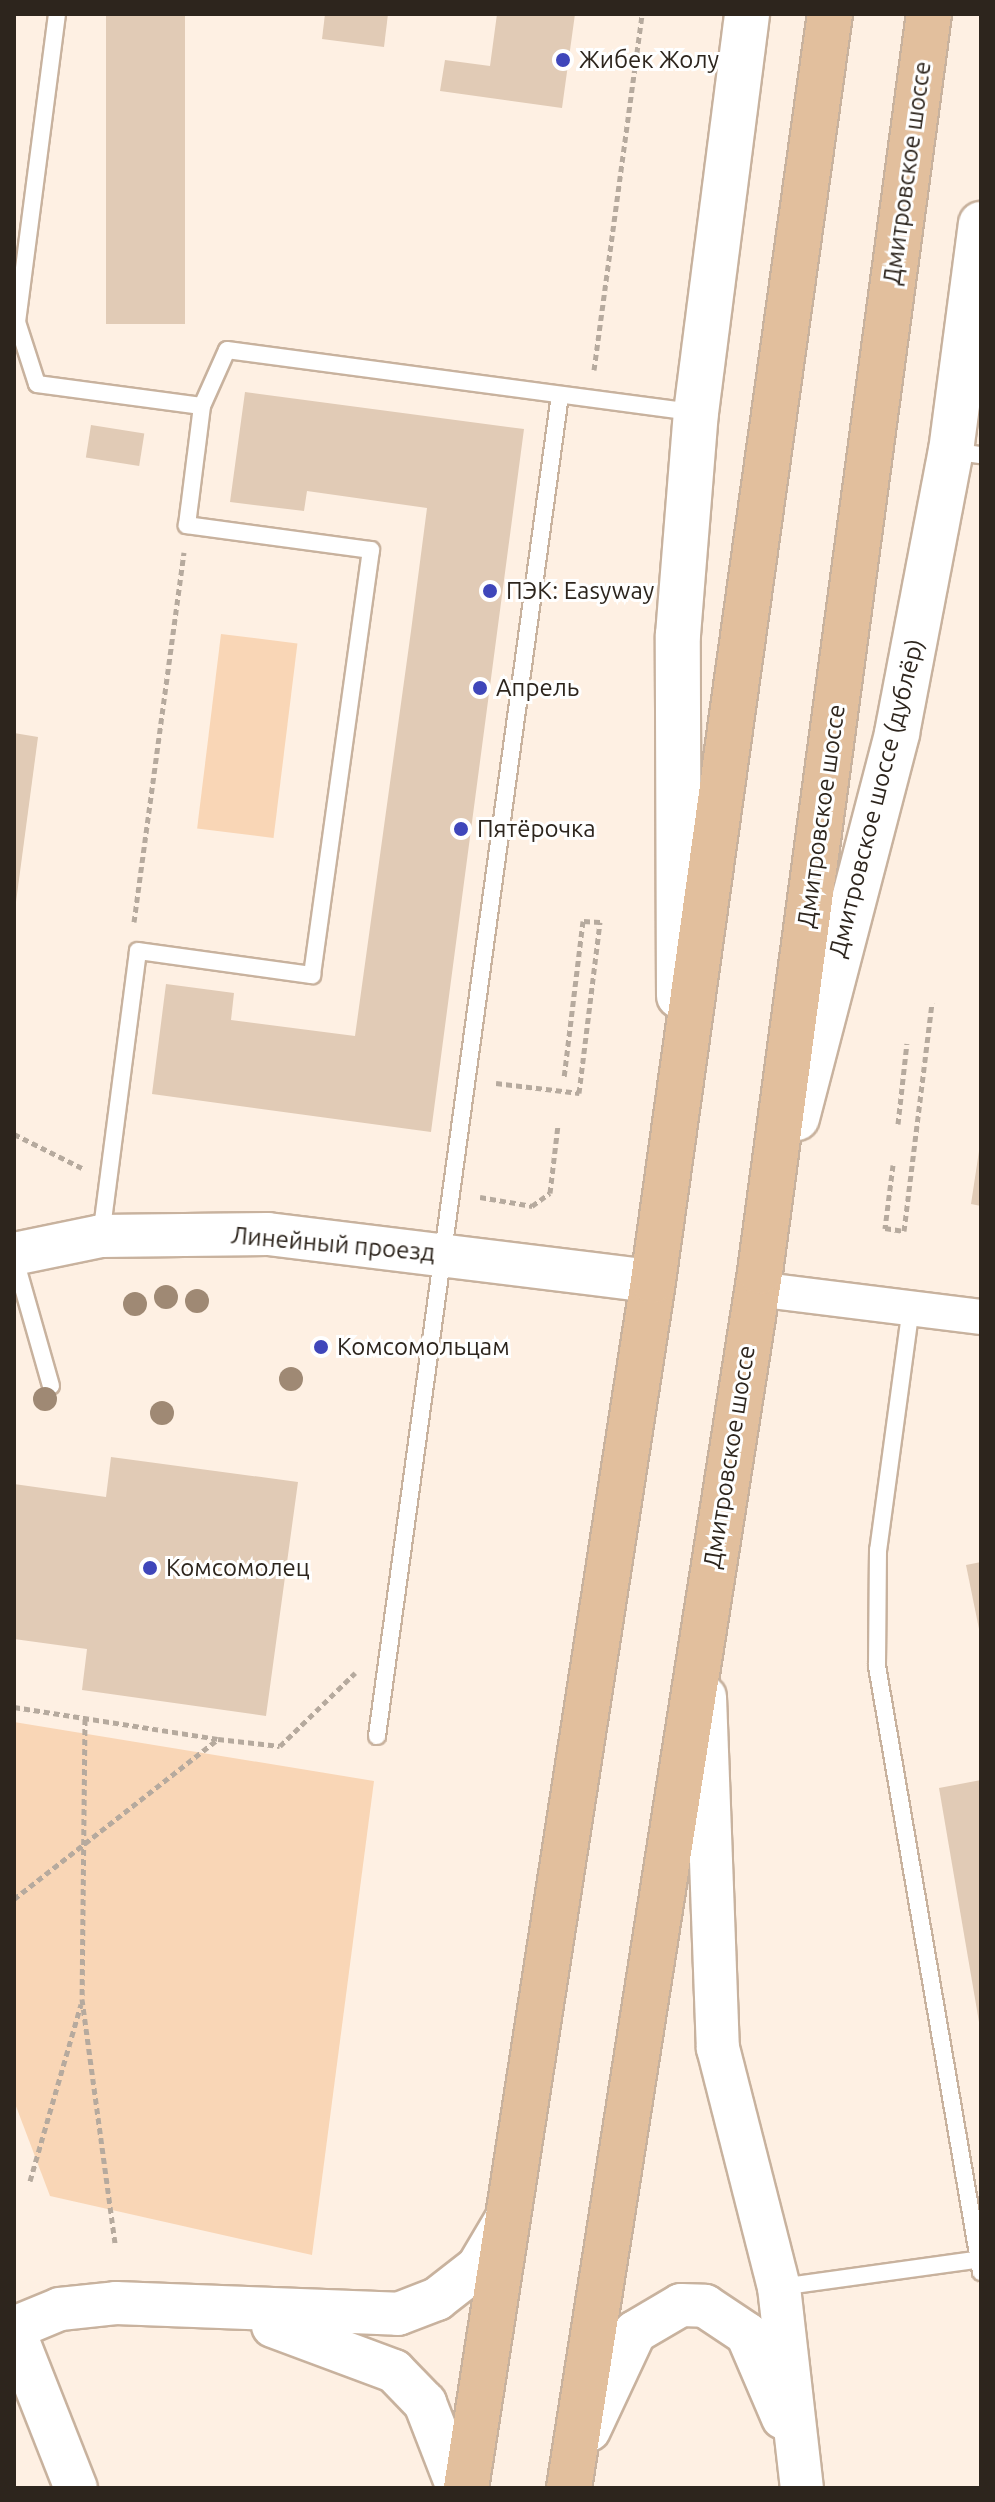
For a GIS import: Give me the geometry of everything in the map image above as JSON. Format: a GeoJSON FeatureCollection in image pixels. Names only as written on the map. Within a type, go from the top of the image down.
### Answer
{"type":"FeatureCollection","features":[{"type":"Feature","properties":{"kind":"main road"},"geometry":{"type":"LineString","coordinates":[[679,1077],[678,635],[696,413],[747,14]]}},
{"type":"Feature","properties":{"kind":"main road"},"geometry":{"type":"LineString","coordinates":[[466,2488],[653,1281],[679,1077],[830,14]]}},
{"type":"Feature","properties":{"kind":"main road","name":"Дмитровское шоссе"},"geometry":{"type":"LineString","coordinates":[[570,2488],[703,1616],[758,1280],[929,14]]}},
{"type":"Feature","properties":{"kind":"main road","name":"Дмитровское шоссе (дублёр)"},"geometry":{"type":"LineString","coordinates":[[758,1280],[966,453],[981,224]]}},
{"type":"Feature","properties":{"kind":"street","name":"Линейный проезд"},"geometry":{"type":"LineString","coordinates":[[14,1254],[101,1236],[268,1234],[653,1281]]}},
{"type":"Feature","properties":{"kind":"street"},"geometry":{"type":"LineString","coordinates":[[758,1280],[981,1317]]}},
{"type":"Feature","properties":{"kind":"street"},"geometry":{"type":"LineString","coordinates":[[703,1616],[718,2048],[779,2287],[801,2474]]}},
{"type":"Feature","properties":{"kind":"street"},"geometry":{"type":"LineString","coordinates":[[76,2488],[14,2329],[60,2309],[116,2303],[234,2313],[398,2314],[437,2299],[478,2267],[507,2217]]}},
{"type":"Feature","properties":{"kind":"street"},"geometry":{"type":"LineString","coordinates":[[570,2488],[616,2360],[647,2322],[681,2305],[705,2306],[747,2334],[801,2474]]}},
{"type":"Feature","properties":{"kind":"street"},"geometry":{"type":"LineString","coordinates":[[234,2313],[394,2371],[425,2403],[458,2488]]}},
{"type":"Feature","properties":{"kind":"lane"},"geometry":{"type":"LineString","coordinates":[[57,14],[17,322],[37,384],[202,406]]}},
{"type":"Feature","properties":{"kind":"lane"},"geometry":{"type":"LineString","coordinates":[[101,1236],[138,951],[312,975],[371,550],[187,525],[202,406],[227,350],[696,413]]}},
{"type":"Feature","properties":{"kind":"lane"},"geometry":{"type":"LineString","coordinates":[[377,1736],[447,1192],[560,395]]}},
{"type":"Feature","properties":{"kind":"lane"},"geometry":{"type":"LineString","coordinates":[[14,1254],[51,1386]]}},
{"type":"Feature","properties":{"kind":"lane"},"geometry":{"type":"LineString","coordinates":[[779,2287],[980,2264],[877,1666],[878,1550],[911,1307]]}},
{"type":"Feature","properties":{"kind":"path"},"geometry":{"type":"LineString","coordinates":[[590,398],[642,14]]}},
{"type":"Feature","properties":{"kind":"path"},"geometry":{"type":"LineString","coordinates":[[138,951],[133,921],[187,525]]}},
{"type":"Feature","properties":{"kind":"path"},"geometry":{"type":"LineString","coordinates":[[463,1079],[579,1093],[600,922],[583,921],[564,1078]]}},
{"type":"Feature","properties":{"kind":"path"},"geometry":{"type":"LineString","coordinates":[[893,1165],[885,1228],[904,1231],[932,1003]]}},
{"type":"Feature","properties":{"kind":"path"},"geometry":{"type":"LineString","coordinates":[[898,1124],[907,1043]]}},
{"type":"Feature","properties":{"kind":"path"},"geometry":{"type":"LineString","coordinates":[[447,1192],[532,1206],[550,1193],[558,1125]]}},
{"type":"Feature","properties":{"kind":"path"},"geometry":{"type":"LineString","coordinates":[[14,1134],[108,1181]]}},
{"type":"Feature","properties":{"kind":"path"},"geometry":{"type":"LineString","coordinates":[[14,1707],[280,1746],[389,1639]]}},
{"type":"Feature","properties":{"kind":"path"},"geometry":{"type":"LineString","coordinates":[[85,1719],[82,1999],[115,2243]]}},
{"type":"Feature","properties":{"kind":"path"},"geometry":{"type":"LineString","coordinates":[[14,1899],[218,1739]]}},
{"type":"Feature","properties":{"kind":"path"},"geometry":{"type":"LineString","coordinates":[[30,2181],[82,1999]]}},
{"type":"Feature","properties":{"kind":"shaded area"},"geometry":{"type":"Polygon","coordinates":[[[221,634],[297,643],[274,838],[197,829],[221,634]]]}},
{"type":"Feature","properties":{"kind":"shaded area"},"geometry":{"type":"Polygon","coordinates":[[[14,1722],[374,1781],[312,2255],[50,2196],[14,2101],[14,1722]]]}},
{"type":"Feature","properties":{"kind":"building"},"geometry":{"type":"Polygon","coordinates":[[[106,14],[185,14],[185,324],[106,324],[106,14]]]}},
{"type":"Feature","properties":{"kind":"building"},"geometry":{"type":"Polygon","coordinates":[[[325,14],[388,14],[384,47],[322,39],[325,14]]]}},
{"type":"Feature","properties":{"kind":"building"},"geometry":{"type":"Polygon","coordinates":[[[497,14],[575,14],[562,108],[440,91],[445,60],[490,66],[497,14]]]}},
{"type":"Feature","properties":{"kind":"building"},"geometry":{"type":"Polygon","coordinates":[[[245,392],[524,429],[431,1132],[152,1094],[166,984],[234,993],[231,1020],[355,1036],[411,631],[427,508],[307,491],[304,511],[230,502],[245,392]]]}},
{"type":"Feature","properties":{"kind":"building"},"geometry":{"type":"Polygon","coordinates":[[[91,425],[144,433],[139,466],[86,458],[91,425]]]}},
{"type":"Feature","properties":{"kind":"building"},"geometry":{"type":"Polygon","coordinates":[[[14,733],[38,737],[16,902],[14,901],[14,733]]]}},
{"type":"Feature","properties":{"kind":"building"},"geometry":{"type":"Polygon","coordinates":[[[981,1138],[981,1206],[971,1204],[981,1138]]]}},
{"type":"Feature","properties":{"kind":"building","name":"Комсомолец"},"geometry":{"type":"Polygon","coordinates":[[[111,1457],[298,1482],[266,1716],[82,1690],[87,1649],[14,1639],[14,1484],[106,1497],[111,1457]]]}},
{"type":"Feature","properties":{"kind":"building"},"geometry":{"type":"Polygon","coordinates":[[[981,1562],[981,1634],[980,1634],[966,1565],[981,1562]]]}},
{"type":"Feature","properties":{"kind":"building"},"geometry":{"type":"Polygon","coordinates":[[[981,1780],[981,2022],[979,2022],[939,1788],[981,1780]]]}},
{"type":"Feature","properties":{"kind":"place","name":"Жибек Жолу"},"geometry":{"type":"Point","coordinates":[563,60]}},
{"type":"Feature","properties":{"kind":"place","name":"ПЭК: Easyway"},"geometry":{"type":"Point","coordinates":[490,591]}},
{"type":"Feature","properties":{"kind":"place","name":"Апрель"},"geometry":{"type":"Point","coordinates":[480,688]}},
{"type":"Feature","properties":{"kind":"place","name":"Пятёрочка"},"geometry":{"type":"Point","coordinates":[461,829]}},
{"type":"Feature","properties":{"kind":"place","name":"Комсомольцам"},"geometry":{"type":"Point","coordinates":[321,1347]}},
{"type":"Feature","properties":{"kind":"place","name":"Комсомолец"},"geometry":{"type":"Point","coordinates":[150,1568]}}]}
